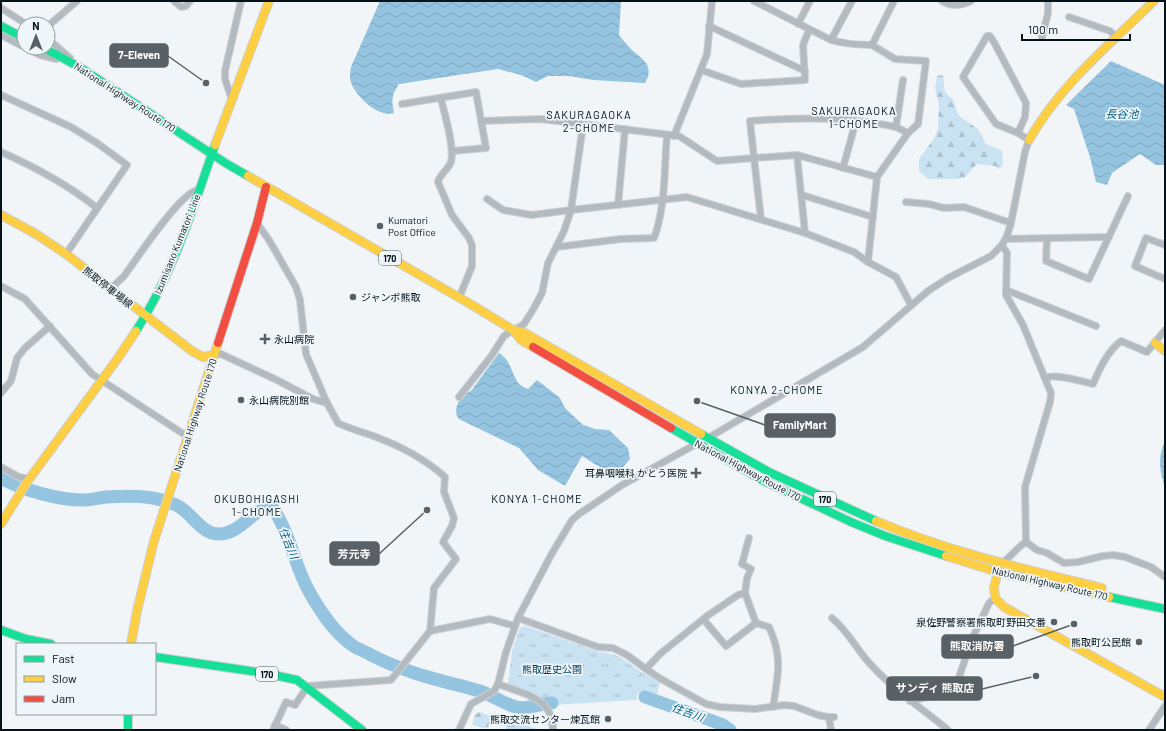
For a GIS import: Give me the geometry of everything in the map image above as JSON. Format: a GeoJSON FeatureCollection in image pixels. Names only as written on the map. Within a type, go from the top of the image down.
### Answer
{"type":"FeatureCollection","features":[{"type":"Feature","properties":{"kind":"main road","name":"Izumisano Kumatori Line"},"geometry":{"type":"LineString","coordinates":[[1,524],[20,492],[100,380],[118,358],[145,316],[166,276],[189,220],[198,190],[213,154],[269,1]]}},
{"type":"Feature","properties":{"kind":"main road"},"geometry":{"type":"LineString","coordinates":[[1029,140],[1068,85],[1154,1]]}},
{"type":"Feature","properties":{"kind":"main road"},"geometry":{"type":"LineString","coordinates":[[1,26],[16,34]]}},
{"type":"Feature","properties":{"kind":"main road","name":"National Highway Route 170"},"geometry":{"type":"LineString","coordinates":[[56,55],[81,68],[227,164],[266,187],[513,330],[525,333],[771,473],[860,515],[906,534],[945,547],[1002,564],[1165,602]]}},
{"type":"Feature","properties":{"kind":"main road","name":"National Highway Route 170"},"geometry":{"type":"LineString","coordinates":[[131,643],[134,624],[154,541],[257,223],[266,187]]}},
{"type":"Feature","properties":{"kind":"main road","name":"熊取停車場線"},"geometry":{"type":"LineString","coordinates":[[1,215],[36,234],[66,254],[192,351],[203,357],[214,355]]}},
{"type":"Feature","properties":{"kind":"main road","name":"National Highway Route 170"},"geometry":{"type":"LineString","coordinates":[[513,330],[522,340],[697,444],[762,480],[851,522],[898,540],[998,572],[1165,609]]}},
{"type":"Feature","properties":{"kind":"main road"},"geometry":{"type":"LineString","coordinates":[[1155,343],[1165,352]]}},
{"type":"Feature","properties":{"kind":"main road"},"geometry":{"type":"LineString","coordinates":[[998,572],[994,587],[995,598],[1004,607],[1165,697]]}},
{"type":"Feature","properties":{"kind":"main road"},"geometry":{"type":"LineString","coordinates":[[1,630],[26,639],[46,643]]}},
{"type":"Feature","properties":{"kind":"main road","name":"170"},"geometry":{"type":"LineString","coordinates":[[156,657],[286,677],[297,680],[360,729]]}},
{"type":"Feature","properties":{"kind":"main road"},"geometry":{"type":"LineString","coordinates":[[128,715],[128,727]]}},
{"type":"Feature","properties":{"kind":"street"},"geometry":{"type":"LineString","coordinates":[[56,19],[76,1]]}},
{"type":"Feature","properties":{"kind":"street"},"geometry":{"type":"LineString","coordinates":[[174,1],[181,7],[186,6],[190,1]]}},
{"type":"Feature","properties":{"kind":"street"},"geometry":{"type":"LineString","coordinates":[[557,247],[621,239],[654,238],[658,226],[670,135],[707,54],[712,1]]}},
{"type":"Feature","properties":{"kind":"street"},"geometry":{"type":"LineString","coordinates":[[754,1],[831,40],[845,44],[872,45],[895,59],[926,61],[918,124],[908,133],[877,177],[868,262]]}},
{"type":"Feature","properties":{"kind":"street"},"geometry":{"type":"LineString","coordinates":[[798,24],[810,1]]}},
{"type":"Feature","properties":{"kind":"street"},"geometry":{"type":"LineString","coordinates":[[831,40],[852,1]]}},
{"type":"Feature","properties":{"kind":"street"},"geometry":{"type":"LineString","coordinates":[[872,45],[894,1]]}},
{"type":"Feature","properties":{"kind":"street"},"geometry":{"type":"LineString","coordinates":[[942,1],[948,5],[959,6],[970,1]]}},
{"type":"Feature","properties":{"kind":"street"},"geometry":{"type":"LineString","coordinates":[[1042,37],[1048,13],[1048,1]]}},
{"type":"Feature","properties":{"kind":"street"},"geometry":{"type":"LineString","coordinates":[[232,100],[225,79],[225,70],[238,2]]}},
{"type":"Feature","properties":{"kind":"street"},"geometry":{"type":"LineString","coordinates":[[1,8],[16,18]]}},
{"type":"Feature","properties":{"kind":"street"},"geometry":{"type":"LineString","coordinates":[[1069,17],[1110,32],[1117,38]]}},
{"type":"Feature","properties":{"kind":"street"},"geometry":{"type":"LineString","coordinates":[[709,26],[805,71]]}},
{"type":"Feature","properties":{"kind":"street"},"geometry":{"type":"LineString","coordinates":[[701,70],[741,84],[805,80],[803,45],[809,30]]}},
{"type":"Feature","properties":{"kind":"street"},"geometry":{"type":"LineString","coordinates":[[1,35],[16,43]]}},
{"type":"Feature","properties":{"kind":"street"},"geometry":{"type":"LineString","coordinates":[[459,730],[471,704],[494,691],[498,684],[506,652],[518,618],[539,575],[572,520],[622,485],[708,438],[863,347],[928,291],[948,278],[991,256],[1004,242],[1011,223],[1025,152],[1029,140],[996,124],[963,76],[987,36],[990,36],[995,44],[1026,103],[1025,117],[1018,134]]}},
{"type":"Feature","properties":{"kind":"street"},"geometry":{"type":"LineString","coordinates":[[56,46],[81,68]]}},
{"type":"Feature","properties":{"kind":"street"},"geometry":{"type":"LineString","coordinates":[[44,56],[71,63]]}},
{"type":"Feature","properties":{"kind":"street"},"geometry":{"type":"LineString","coordinates":[[896,127],[903,80]]}},
{"type":"Feature","properties":{"kind":"street"},"geometry":{"type":"LineString","coordinates":[[402,104],[476,92],[486,148],[452,151]]}},
{"type":"Feature","properties":{"kind":"street"},"geometry":{"type":"LineString","coordinates":[[2,97],[71,127],[97,142],[126,165],[66,254]]}},
{"type":"Feature","properties":{"kind":"street"},"geometry":{"type":"LineString","coordinates":[[440,98],[452,151],[451,161],[447,170],[438,182],[452,215],[469,238],[472,245],[472,266],[459,298]]}},
{"type":"Feature","properties":{"kind":"street"},"geometry":{"type":"LineString","coordinates":[[761,219],[750,121],[791,117],[856,121],[878,123],[896,127],[908,133]]}},
{"type":"Feature","properties":{"kind":"street"},"geometry":{"type":"LineString","coordinates":[[481,121],[541,119],[680,136],[717,161],[797,155],[877,177]]}},
{"type":"Feature","properties":{"kind":"street"},"geometry":{"type":"LineString","coordinates":[[843,168],[856,121]]}},
{"type":"Feature","properties":{"kind":"street"},"geometry":{"type":"LineString","coordinates":[[459,397],[492,355],[504,336],[524,324],[542,293],[548,263],[564,231],[571,210],[583,125]]}},
{"type":"Feature","properties":{"kind":"street"},"geometry":{"type":"LineString","coordinates":[[618,205],[625,129]]}},
{"type":"Feature","properties":{"kind":"street"},"geometry":{"type":"LineString","coordinates":[[1,152],[52,178],[80,195],[97,208]]}},
{"type":"Feature","properties":{"kind":"street"},"geometry":{"type":"LineString","coordinates":[[797,155],[805,233]]}},
{"type":"Feature","properties":{"kind":"street"},"geometry":{"type":"LineString","coordinates":[[110,289],[123,276],[147,242],[173,210],[188,195],[198,190]]}},
{"type":"Feature","properties":{"kind":"street"},"geometry":{"type":"LineString","coordinates":[[802,195],[873,217]]}},
{"type":"Feature","properties":{"kind":"street"},"geometry":{"type":"LineString","coordinates":[[1047,238],[1046,261],[1089,279],[1128,196]]}},
{"type":"Feature","properties":{"kind":"street"},"geometry":{"type":"LineString","coordinates":[[487,199],[503,210],[532,215],[687,197],[805,233],[854,252],[868,262],[896,277],[911,305]]}},
{"type":"Feature","properties":{"kind":"street"},"geometry":{"type":"LineString","coordinates":[[906,202],[929,204],[944,208],[964,207],[1011,223]]}},
{"type":"Feature","properties":{"kind":"street"},"geometry":{"type":"LineString","coordinates":[[257,223],[269,240],[296,287],[300,300],[306,354],[327,403],[338,423],[376,437],[409,453],[438,471],[445,477],[444,492],[454,518],[452,526],[443,542],[456,558],[434,588],[430,631],[391,680],[306,687],[295,705],[286,702],[274,727],[286,730]]}},
{"type":"Feature","properties":{"kind":"street"},"geometry":{"type":"LineString","coordinates":[[1004,242],[1047,238],[1109,237]]}},
{"type":"Feature","properties":{"kind":"street"},"geometry":{"type":"LineString","coordinates":[[1165,245],[1146,238],[1135,266],[1165,279]]}},
{"type":"Feature","properties":{"kind":"street"},"geometry":{"type":"LineString","coordinates":[[1004,242],[1007,252],[1006,295],[1023,325],[1051,393],[1050,402],[1035,448],[1025,487],[1026,542]]}},
{"type":"Feature","properties":{"kind":"street"},"geometry":{"type":"LineString","coordinates":[[1,286],[26,299],[92,374],[188,437]]}},
{"type":"Feature","properties":{"kind":"street"},"geometry":{"type":"LineString","coordinates":[[1006,290],[1096,326]]}},
{"type":"Feature","properties":{"kind":"street"},"geometry":{"type":"LineString","coordinates":[[1,393],[11,381],[17,358],[25,348],[50,326]]}},
{"type":"Feature","properties":{"kind":"street"},"geometry":{"type":"LineString","coordinates":[[1045,378],[1048,376],[1057,377],[1093,384],[1106,357],[1115,345],[1121,341],[1147,352],[1165,330]]}},
{"type":"Feature","properties":{"kind":"street"},"geometry":{"type":"LineString","coordinates":[[214,355],[221,354],[277,380],[313,399],[327,403]]}},
{"type":"Feature","properties":{"kind":"street"},"geometry":{"type":"LineString","coordinates":[[1,467],[28,481]]}},
{"type":"Feature","properties":{"kind":"street"},"geometry":{"type":"LineString","coordinates":[[749,538],[742,564],[751,569],[745,593],[756,623]]}},
{"type":"Feature","properties":{"kind":"street"},"geometry":{"type":"LineString","coordinates":[[998,572],[1002,564],[1012,553],[1026,542]]}},
{"type":"Feature","properties":{"kind":"street"},"geometry":{"type":"LineString","coordinates":[[1026,542],[1037,550],[1047,553],[1064,563],[1078,562],[1112,555],[1124,557],[1151,566],[1165,577]]}},
{"type":"Feature","properties":{"kind":"street"},"geometry":{"type":"LineString","coordinates":[[646,670],[660,654],[708,616],[738,595],[745,593]]}},
{"type":"Feature","properties":{"kind":"street"},"geometry":{"type":"LineString","coordinates":[[910,700],[940,694],[955,689],[972,639],[989,603],[995,598]]}},
{"type":"Feature","properties":{"kind":"street"},"geometry":{"type":"LineString","coordinates":[[518,618],[598,646],[613,648],[627,655],[646,670],[706,704],[720,707],[755,709],[794,706],[818,715],[832,717],[831,730]]}},
{"type":"Feature","properties":{"kind":"street"},"geometry":{"type":"LineString","coordinates":[[832,618],[847,632],[871,666],[910,700],[948,730]]}},
{"type":"Feature","properties":{"kind":"street"},"geometry":{"type":"LineString","coordinates":[[430,631],[490,619],[515,626]]}},
{"type":"Feature","properties":{"kind":"street"},"geometry":{"type":"LineString","coordinates":[[704,620],[726,646],[756,623]]}},
{"type":"Feature","properties":{"kind":"street"},"geometry":{"type":"LineString","coordinates":[[756,623],[769,627],[775,641],[779,674],[773,707]]}},
{"type":"Feature","properties":{"kind":"street"},"geometry":{"type":"LineString","coordinates":[[498,684],[541,701],[552,716],[553,730]]}},
{"type":"Feature","properties":{"kind":"street"},"geometry":{"type":"LineString","coordinates":[[1149,730],[1165,706]]}},
{"type":"Feature","properties":{"kind":"green space"},"geometry":{"type":"Polygon","coordinates":[[[943,75],[945,92],[953,100],[959,116],[978,129],[986,144],[1002,151],[1003,164],[1000,169],[995,166],[977,164],[965,177],[959,179],[928,179],[919,171],[919,159],[933,140],[938,129],[939,105],[935,88],[937,76],[943,75]]]}},
{"type":"Feature","properties":{"kind":"green space","name":"熊取歴史公園"},"geometry":{"type":"Polygon","coordinates":[[[525,626],[622,658],[640,671],[660,682],[657,694],[637,694],[637,700],[552,705],[552,701],[545,701],[508,684],[512,651],[520,628],[525,626]]]}},
{"type":"Feature","properties":{"kind":"green space"},"geometry":{"type":"Polygon","coordinates":[[[479,712],[491,716],[488,728],[472,725],[475,715],[479,712]]]}},
{"type":"Feature","properties":{"kind":"green space"},"geometry":{"type":"Polygon","coordinates":[[[513,721],[539,730],[506,730],[507,723],[513,721]]]}},
{"type":"Feature","properties":{"kind":"water"},"geometry":{"type":"Polygon","coordinates":[[[380,1],[621,1],[619,35],[630,48],[644,60],[649,72],[648,77],[645,83],[593,80],[569,76],[548,76],[536,82],[521,75],[498,69],[399,84],[393,97],[394,113],[382,113],[370,106],[359,96],[350,80],[351,67],[380,1]]]}},
{"type":"Feature","properties":{"kind":"water","name":"長谷池"},"geometry":{"type":"Polygon","coordinates":[[[1111,61],[1165,85],[1165,165],[1156,165],[1140,154],[1112,173],[1107,185],[1096,182],[1090,157],[1074,109],[1066,105],[1111,61]]]}},
{"type":"Feature","properties":{"kind":"water"},"geometry":{"type":"Polygon","coordinates":[[[499,353],[506,359],[520,385],[528,389],[537,380],[560,398],[565,408],[583,425],[595,429],[609,430],[628,448],[630,459],[624,466],[616,470],[611,470],[600,467],[582,456],[565,486],[538,470],[519,448],[459,419],[456,411],[458,403],[467,393],[471,391],[499,353]]]}},
{"type":"Feature","properties":{"kind":"water"},"geometry":{"type":"Polygon","coordinates":[[[1165,441],[1165,488],[1160,459],[1162,447],[1165,441]]]}},
{"type":"Feature","properties":{"kind":"waterway","name":"住吉川"},"geometry":{"type":"LineString","coordinates":[[1,478],[20,487],[65,499],[88,500],[106,497],[134,496],[161,500],[178,506],[207,531],[219,534],[234,530],[258,512],[272,507],[284,528],[300,572],[314,600],[333,628],[345,640],[385,662],[424,676],[480,691],[516,707],[525,708],[552,703]]}},
{"type":"Feature","properties":{"kind":"waterway","name":"住吉川"},"geometry":{"type":"LineString","coordinates":[[645,697],[721,724],[730,730]]}},
{"type":"Feature","properties":{"kind":"traffic: fast"},"geometry":{"type":"LineString","coordinates":[[1,26],[16,34]]}},
{"type":"Feature","properties":{"kind":"traffic: fast"},"geometry":{"type":"LineString","coordinates":[[56,54],[81,68],[227,164],[248,176]]}},
{"type":"Feature","properties":{"kind":"traffic: fast"},"geometry":{"type":"LineString","coordinates":[[136,331],[161,287],[171,264],[190,217],[215,145]]}},
{"type":"Feature","properties":{"kind":"traffic: fast"},"geometry":{"type":"LineString","coordinates":[[671,428],[762,480],[851,522],[885,536],[946,556]]}},
{"type":"Feature","properties":{"kind":"traffic: fast"},"geometry":{"type":"LineString","coordinates":[[701,434],[771,473],[876,521]]}},
{"type":"Feature","properties":{"kind":"traffic: fast"},"geometry":{"type":"LineString","coordinates":[[1109,597],[1165,609]]}},
{"type":"Feature","properties":{"kind":"traffic: fast"},"geometry":{"type":"LineString","coordinates":[[1,630],[26,639],[46,643]]}},
{"type":"Feature","properties":{"kind":"traffic: fast"},"geometry":{"type":"LineString","coordinates":[[156,657],[264,673],[297,680],[362,730]]}},
{"type":"Feature","properties":{"kind":"traffic: fast"},"geometry":{"type":"LineString","coordinates":[[128,715],[128,730]]}},
{"type":"Feature","properties":{"kind":"traffic: slow"},"geometry":{"type":"LineString","coordinates":[[215,145],[269,1]]}},
{"type":"Feature","properties":{"kind":"traffic: slow"},"geometry":{"type":"LineString","coordinates":[[1029,140],[1041,120],[1071,83],[1103,49],[1154,1]]}},
{"type":"Feature","properties":{"kind":"traffic: slow"},"geometry":{"type":"LineString","coordinates":[[248,176],[472,305],[513,330],[521,340],[533,347]]}},
{"type":"Feature","properties":{"kind":"traffic: slow"},"geometry":{"type":"LineString","coordinates":[[1,215],[36,234],[66,254],[192,351],[203,357],[214,355]]}},
{"type":"Feature","properties":{"kind":"traffic: slow"},"geometry":{"type":"LineString","coordinates":[[513,330],[525,333],[701,434]]}},
{"type":"Feature","properties":{"kind":"traffic: slow"},"geometry":{"type":"LineString","coordinates":[[1,524],[27,482],[118,358],[136,331]]}},
{"type":"Feature","properties":{"kind":"traffic: slow"},"geometry":{"type":"LineString","coordinates":[[131,643],[137,611],[154,541],[218,343]]}},
{"type":"Feature","properties":{"kind":"traffic: slow"},"geometry":{"type":"LineString","coordinates":[[1155,343],[1165,351]]}},
{"type":"Feature","properties":{"kind":"traffic: slow"},"geometry":{"type":"LineString","coordinates":[[876,521],[959,551],[1016,567],[1102,588]]}},
{"type":"Feature","properties":{"kind":"traffic: slow"},"geometry":{"type":"LineString","coordinates":[[946,556],[998,572],[1109,597]]}},
{"type":"Feature","properties":{"kind":"traffic: slow"},"geometry":{"type":"LineString","coordinates":[[998,572],[994,587],[995,598],[1004,607],[1165,697]]}},
{"type":"Feature","properties":{"kind":"traffic: jam"},"geometry":{"type":"LineString","coordinates":[[218,343],[257,223],[266,187]]}},
{"type":"Feature","properties":{"kind":"traffic: jam"},"geometry":{"type":"LineString","coordinates":[[533,347],[671,428]]}},
{"type":"Feature","properties":{"kind":"place","name":"7-Eleven"},"geometry":{"type":"Point","coordinates":[206,83]}},
{"type":"Feature","properties":{"kind":"place","name":"Kumatori Post Office"},"geometry":{"type":"Point","coordinates":[380,226]}},
{"type":"Feature","properties":{"kind":"place","name":"ジャンボ熊取"},"geometry":{"type":"Point","coordinates":[353,297]}},
{"type":"Feature","properties":{"kind":"place","name":"永山病院"},"geometry":{"type":"Point","coordinates":[265,339]}},
{"type":"Feature","properties":{"kind":"place","name":"永山病院別館"},"geometry":{"type":"Point","coordinates":[241,400]}},
{"type":"Feature","properties":{"kind":"place","name":"FamilyMart"},"geometry":{"type":"Point","coordinates":[697,401]}},
{"type":"Feature","properties":{"kind":"place","name":"耳鼻咽喉科 かとう医院"},"geometry":{"type":"Point","coordinates":[696,473]}},
{"type":"Feature","properties":{"kind":"place","name":"芳元寺"},"geometry":{"type":"Point","coordinates":[427,510]}},
{"type":"Feature","properties":{"kind":"place","name":"泉佐野警察署熊取町野田交番"},"geometry":{"type":"Point","coordinates":[1054,622]}},
{"type":"Feature","properties":{"kind":"place","name":"熊取消防署"},"geometry":{"type":"Point","coordinates":[1074,624]}},
{"type":"Feature","properties":{"kind":"place","name":"熊取町公民館"},"geometry":{"type":"Point","coordinates":[1139,642]}},
{"type":"Feature","properties":{"kind":"place","name":"サンディ 熊取店"},"geometry":{"type":"Point","coordinates":[1036,676]}},
{"type":"Feature","properties":{"kind":"place","name":"熊取交流センター煉瓦館"},"geometry":{"type":"Point","coordinates":[608,719]}},
{"type":"Feature","properties":{"kind":"district","name":"SAKURAGAOKA 1-CHOME"},"geometry":{"type":"Point","coordinates":[854,116]}},
{"type":"Feature","properties":{"kind":"district","name":"SAKURAGAOKA 2-CHOME"},"geometry":{"type":"Point","coordinates":[589,120]}},
{"type":"Feature","properties":{"kind":"district","name":"KONYA 2-CHOME"},"geometry":{"type":"Point","coordinates":[777,389]}},
{"type":"Feature","properties":{"kind":"district","name":"KONYA 1-CHOME"},"geometry":{"type":"Point","coordinates":[537,498]}},
{"type":"Feature","properties":{"kind":"district","name":"OKUBOHIGASHI 1-CHOME"},"geometry":{"type":"Point","coordinates":[257,504]}}]}
